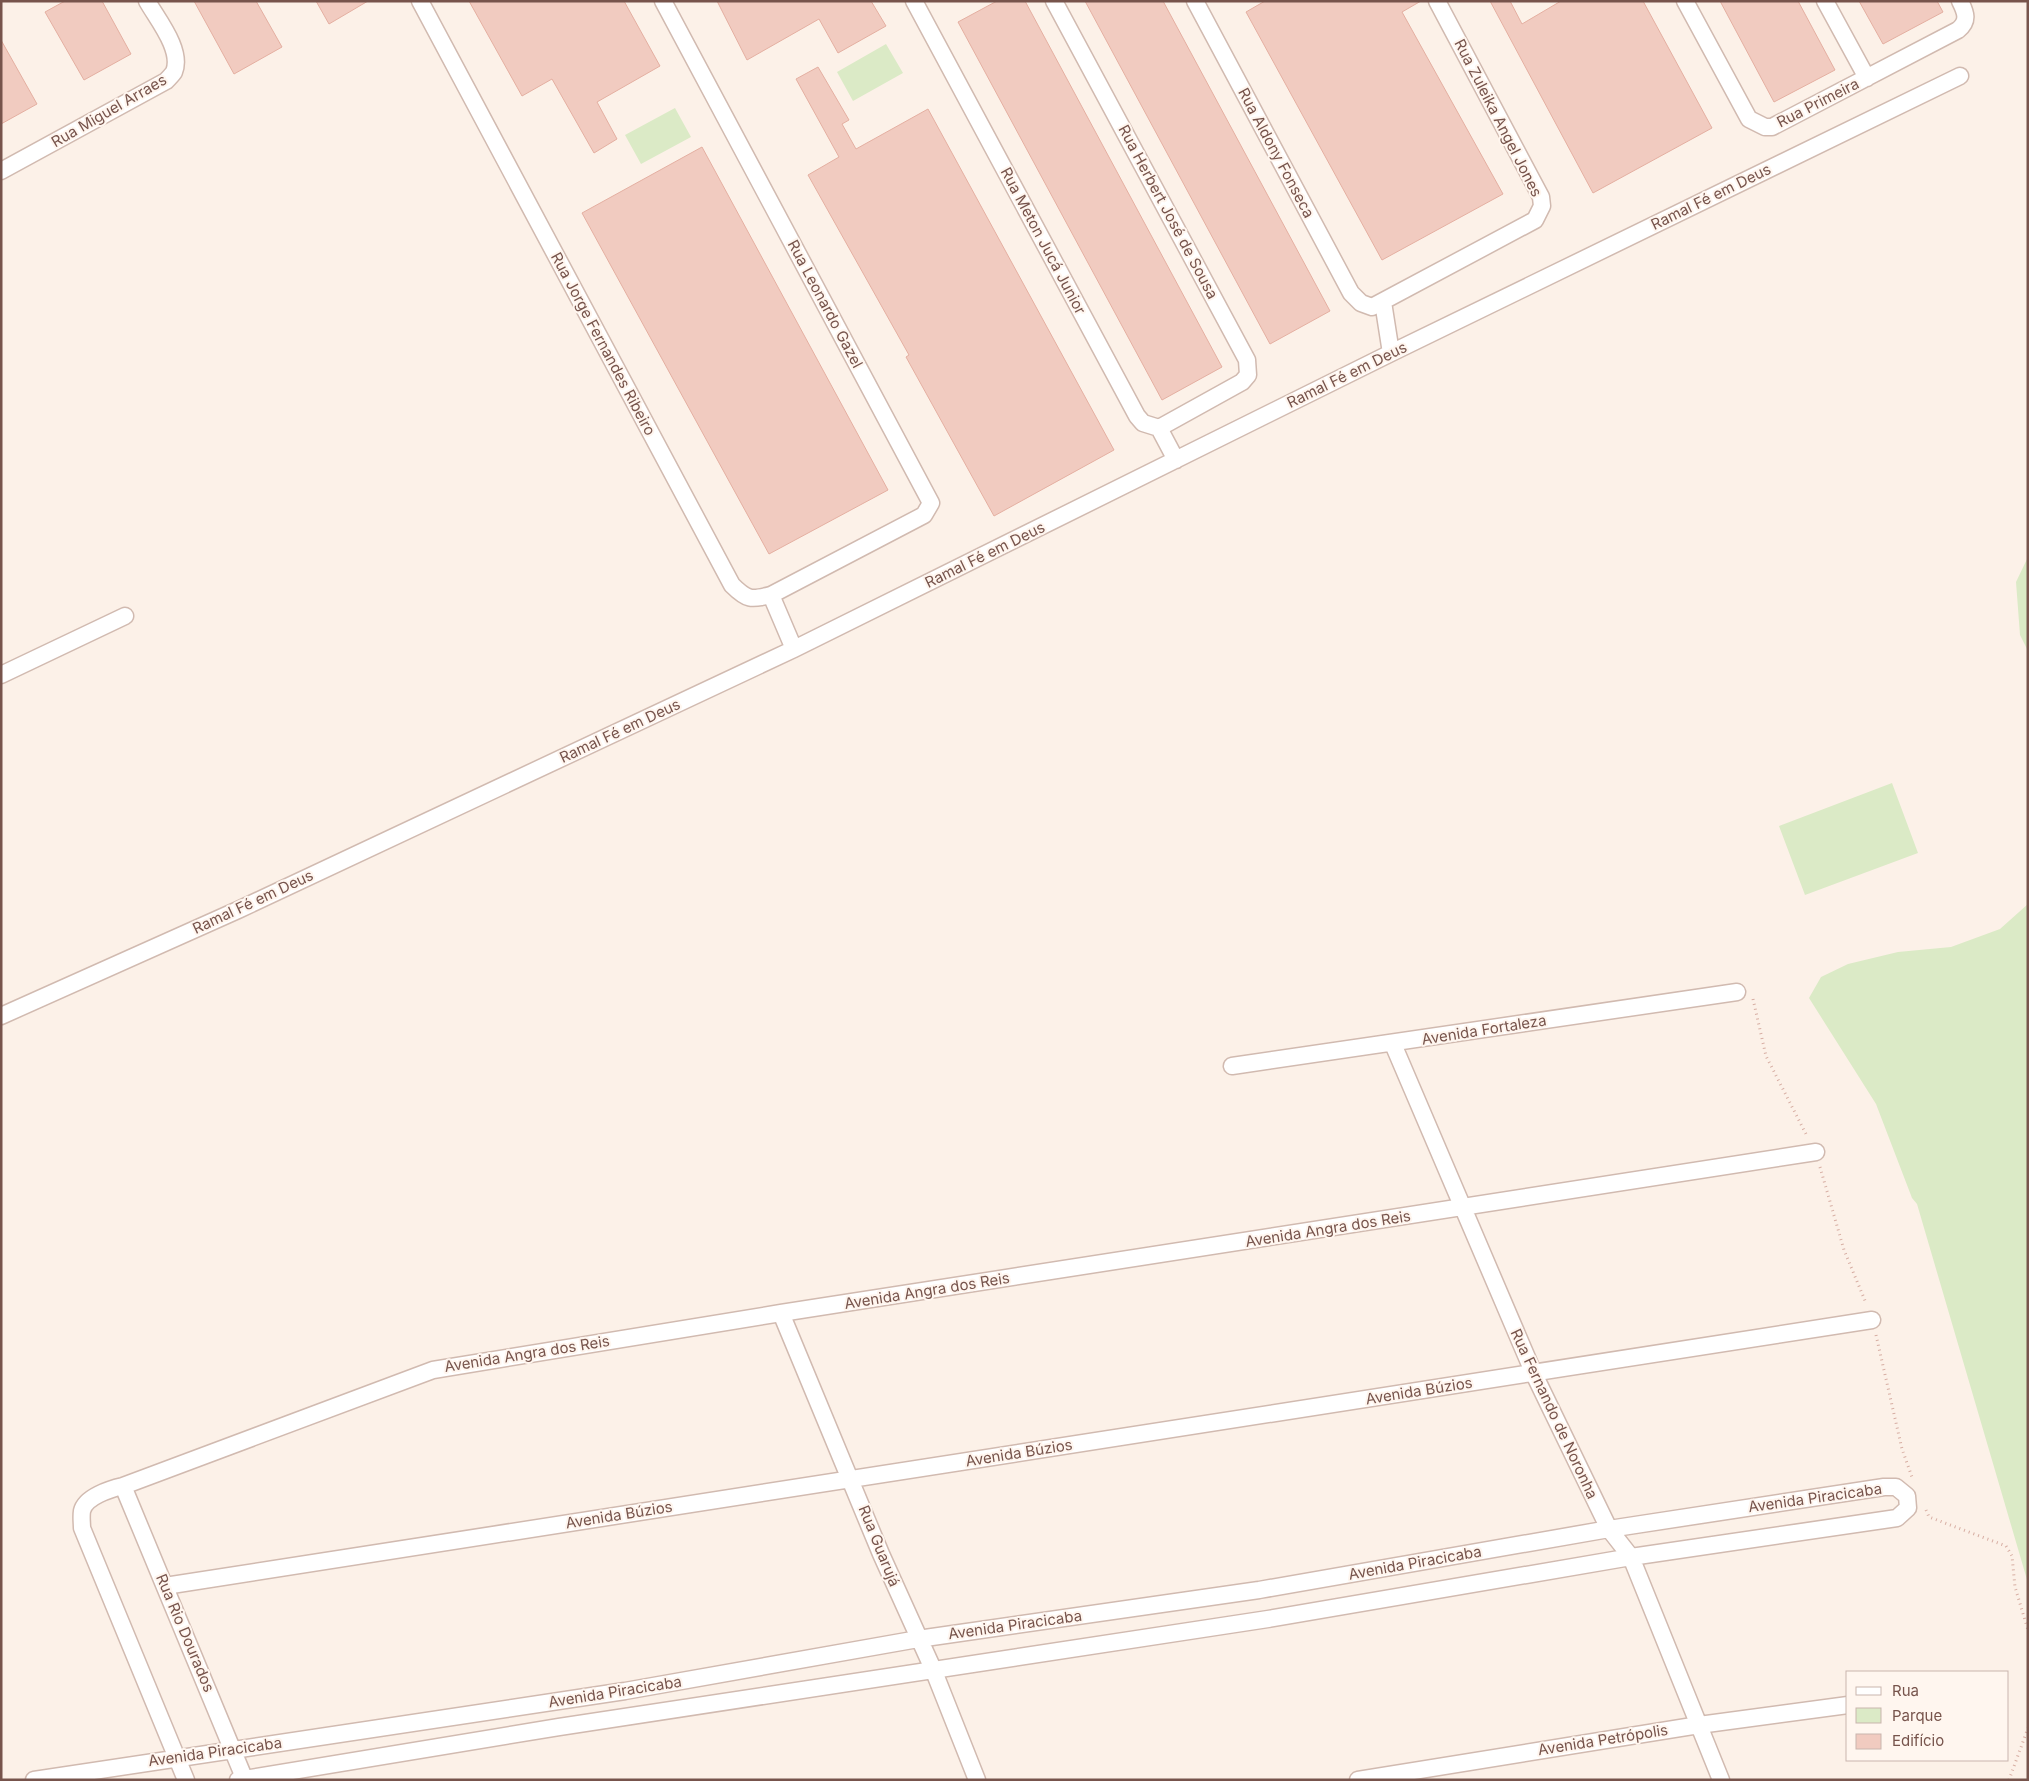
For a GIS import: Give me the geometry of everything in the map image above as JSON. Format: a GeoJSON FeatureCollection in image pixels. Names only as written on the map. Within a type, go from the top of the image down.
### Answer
{"type":"FeatureCollection","features":[{"type":"Feature","properties":{"kind":"street","name":"Rua Miguel Arraes"},"geometry":{"type":"LineString","coordinates":[[1,171],[166,81],[174,72],[176,59],[172,47],[148,1]]}},
{"type":"Feature","properties":{"kind":"street","name":"Rua Jorge Fernandes Ribeiro"},"geometry":{"type":"LineString","coordinates":[[420,1],[732,585],[743,596],[754,599],[771,595],[833,563]]}},
{"type":"Feature","properties":{"kind":"street","name":"Rua Leonardo Gazel"},"geometry":{"type":"LineString","coordinates":[[663,1],[931,503],[924,515],[833,563]]}},
{"type":"Feature","properties":{"kind":"street","name":"Rua Meton Jucá Junior"},"geometry":{"type":"LineString","coordinates":[[914,1],[1136,416],[1143,423],[1159,428]]}},
{"type":"Feature","properties":{"kind":"street","name":"Rua Herbert José de Sousa"},"geometry":{"type":"LineString","coordinates":[[1054,1],[1247,360],[1248,375],[1242,382],[1159,428]]}},
{"type":"Feature","properties":{"kind":"street","name":"Rua Aldony Fonseca"},"geometry":{"type":"LineString","coordinates":[[1194,1],[1352,293],[1361,303]]}},
{"type":"Feature","properties":{"kind":"street","name":"Rua Zuleika Angel Jones"},"geometry":{"type":"LineString","coordinates":[[1361,303],[1372,307],[1383,302],[1535,220],[1542,206],[1541,197],[1437,1]]}},
{"type":"Feature","properties":{"kind":"street","name":"Rua Primeira"},"geometry":{"type":"LineString","coordinates":[[1685,1],[1749,119],[1772,127],[1958,30],[1964,25],[1963,6]]}},
{"type":"Feature","properties":{"kind":"street"},"geometry":{"type":"LineString","coordinates":[[1825,1],[1867,78]]}},
{"type":"Feature","properties":{"kind":"street","name":"Ramal Fé em Deus"},"geometry":{"type":"LineString","coordinates":[[1,1016],[238,910],[794,649],[1391,353],[1960,76]]}},
{"type":"Feature","properties":{"kind":"street"},"geometry":{"type":"LineString","coordinates":[[1383,302],[1391,353]]}},
{"type":"Feature","properties":{"kind":"street"},"geometry":{"type":"LineString","coordinates":[[1159,428],[1176,460]]}},
{"type":"Feature","properties":{"kind":"street"},"geometry":{"type":"LineString","coordinates":[[771,595],[794,649]]}},
{"type":"Feature","properties":{"kind":"street"},"geometry":{"type":"LineString","coordinates":[[1,674],[125,616]]}},
{"type":"Feature","properties":{"kind":"street","name":"Avenida Fortaleza"},"geometry":{"type":"LineString","coordinates":[[1232,1066],[1393,1044],[1737,992]]}},
{"type":"Feature","properties":{"kind":"street","name":"Rua Fernando de Noronha"},"geometry":{"type":"LineString","coordinates":[[1393,1044],[1534,1374],[1609,1529],[1631,1557],[1721,1780]]}},
{"type":"Feature","properties":{"kind":"street","name":"Avenida Angra dos Reis"},"geometry":{"type":"LineString","coordinates":[[176,1757],[82,1528],[82,1509],[87,1503],[102,1493],[433,1370],[781,1313],[1816,1152]]}},
{"type":"Feature","properties":{"kind":"street","name":"Rua Guarujá"},"geometry":{"type":"LineString","coordinates":[[781,1313],[918,1638],[933,1669],[977,1780]]}},
{"type":"Feature","properties":{"kind":"street","name":"Avenida Búzios"},"geometry":{"type":"LineString","coordinates":[[165,1586],[1872,1320]]}},
{"type":"Feature","properties":{"kind":"street","name":"Rua Rio Dourados"},"geometry":{"type":"LineString","coordinates":[[123,1486],[233,1749],[243,1779]]}},
{"type":"Feature","properties":{"kind":"street","name":"Avenida Piracicaba"},"geometry":{"type":"LineString","coordinates":[[34,1780],[176,1757],[626,1691],[918,1638],[1258,1590],[1609,1529],[1884,1487],[1896,1487],[1907,1496],[1908,1508],[1897,1518],[1631,1557],[1268,1619],[933,1669],[243,1779]]}},
{"type":"Feature","properties":{"kind":"street","name":"Avenida Petrópolis"},"geometry":{"type":"LineString","coordinates":[[1358,1780],[1698,1724],[1846,1705]]}},
{"type":"Feature","properties":{"kind":"street"},"geometry":{"type":"LineString","coordinates":[[176,1757],[186,1780]]}},
{"type":"Feature","properties":{"kind":"path"},"geometry":{"type":"LineString","coordinates":[[2009,1780],[2028,1728]]}},
{"type":"Feature","properties":{"kind":"green space"},"geometry":{"type":"Polygon","coordinates":[[[886,44],[903,73],[853,101],[837,72],[886,44]]]}},
{"type":"Feature","properties":{"kind":"green space"},"geometry":{"type":"Polygon","coordinates":[[[675,108],[691,137],[641,164],[625,135],[675,108]]]}},
{"type":"Feature","properties":{"kind":"green space"},"geometry":{"type":"Polygon","coordinates":[[[2028,557],[2028,651],[2020,635],[2016,582],[2028,557]]]}},
{"type":"Feature","properties":{"kind":"green space"},"geometry":{"type":"Polygon","coordinates":[[[1892,783],[1918,853],[1805,895],[1779,826],[1892,783]]]}},
{"type":"Feature","properties":{"kind":"green space"},"geometry":{"type":"Polygon","coordinates":[[[2028,904],[2028,1583],[1917,1204],[1912,1198],[1876,1104],[1809,998],[1821,977],[1848,964],[1898,952],[1951,947],[2000,929],[2028,904]]]}},
{"type":"Feature","properties":{"kind":"building"},"geometry":{"type":"Polygon","coordinates":[[[65,1],[102,1],[131,54],[84,80],[45,12],[65,1]]]}},
{"type":"Feature","properties":{"kind":"building"},"geometry":{"type":"Polygon","coordinates":[[[194,1],[256,1],[282,47],[234,74],[194,1]]]}},
{"type":"Feature","properties":{"kind":"building"},"geometry":{"type":"Polygon","coordinates":[[[316,1],[368,1],[329,24],[316,1]]]}},
{"type":"Feature","properties":{"kind":"building"},"geometry":{"type":"Polygon","coordinates":[[[469,1],[624,1],[660,66],[597,102],[617,139],[594,153],[552,79],[522,96],[469,1]]]}},
{"type":"Feature","properties":{"kind":"building"},"geometry":{"type":"Polygon","coordinates":[[[717,1],[871,1],[886,26],[838,53],[819,19],[747,60],[717,1]]]}},
{"type":"Feature","properties":{"kind":"building"},"geometry":{"type":"Polygon","coordinates":[[[997,1],[1025,1],[1222,367],[1162,400],[958,22],[997,1]]]}},
{"type":"Feature","properties":{"kind":"building"},"geometry":{"type":"Polygon","coordinates":[[[1085,1],[1163,1],[1330,311],[1270,344],[1085,1]]]}},
{"type":"Feature","properties":{"kind":"building"},"geometry":{"type":"Polygon","coordinates":[[[1265,1],[1421,1],[1402,12],[1503,194],[1382,260],[1246,12],[1265,1]]]}},
{"type":"Feature","properties":{"kind":"building"},"geometry":{"type":"Polygon","coordinates":[[[1490,1],[1510,1],[1522,24],[1561,1],[1643,1],[1712,128],[1593,193],[1490,1]]]}},
{"type":"Feature","properties":{"kind":"building"},"geometry":{"type":"Polygon","coordinates":[[[1720,1],[1798,1],[1835,70],[1774,102],[1720,1]]]}},
{"type":"Feature","properties":{"kind":"building"},"geometry":{"type":"Polygon","coordinates":[[[1859,1],[1937,1],[1943,12],[1883,44],[1859,1]]]}},
{"type":"Feature","properties":{"kind":"building"},"geometry":{"type":"Polygon","coordinates":[[[1,40],[37,104],[1,124],[1,40]]]}},
{"type":"Feature","properties":{"kind":"building"},"geometry":{"type":"Polygon","coordinates":[[[818,67],[849,120],[842,124],[856,149],[928,109],[1114,450],[994,516],[906,357],[909,355],[808,175],[839,157],[796,79],[818,67]]]}},
{"type":"Feature","properties":{"kind":"building"},"geometry":{"type":"Polygon","coordinates":[[[702,147],[888,490],[769,554],[582,213],[702,147]]]}}]}
